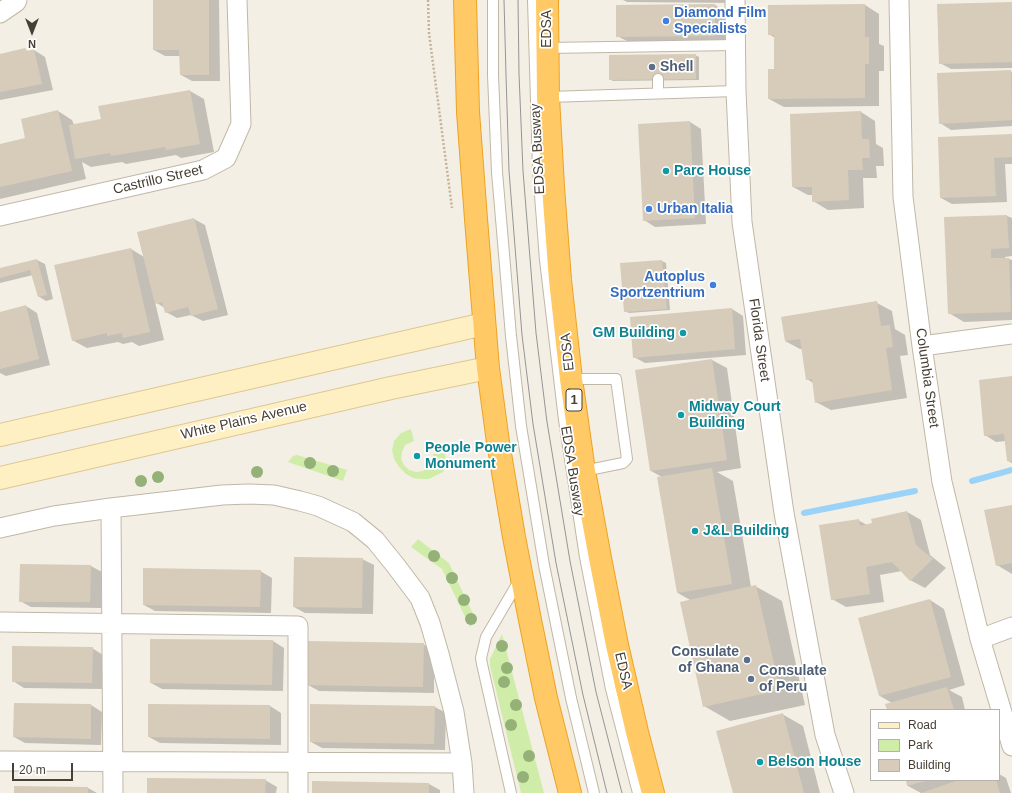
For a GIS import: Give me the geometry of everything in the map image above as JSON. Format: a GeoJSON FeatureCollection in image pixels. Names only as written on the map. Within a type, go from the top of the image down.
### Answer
{"type":"FeatureCollection","features":[{"type":"Feature","properties":{"kind":"highway"},"geometry":{"type":"LineString","coordinates":[[465,0],[468,112],[488,368],[512,530],[546,698],[570,793]]}},
{"type":"Feature","properties":{"kind":"highway","name":"EDSA"},"geometry":{"type":"LineString","coordinates":[[547,0],[548,97],[556,230],[571,378],[584,471],[617,646],[653,793]]}},
{"type":"Feature","properties":{"kind":"street"},"geometry":{"type":"LineString","coordinates":[[0,13],[17,0]]}},
{"type":"Feature","properties":{"kind":"street","name":"Castrillo Street"},"geometry":{"type":"LineString","coordinates":[[0,216],[204,170],[226,158],[241,124],[237,0]]}},
{"type":"Feature","properties":{"kind":"street","name":"Florida Street"},"geometry":{"type":"LineString","coordinates":[[735,0],[736,91],[742,222],[784,513],[825,735],[844,793]]}},
{"type":"Feature","properties":{"kind":"street","name":"Columbia Street"},"geometry":{"type":"LineString","coordinates":[[899,0],[903,197],[922,346],[942,482],[980,639],[1012,746]]}},
{"type":"Feature","properties":{"kind":"street"},"geometry":{"type":"LineString","coordinates":[[0,435],[484,324]]}},
{"type":"Feature","properties":{"kind":"street"},"geometry":{"type":"LineString","coordinates":[[922,346],[1012,334]]}},
{"type":"Feature","properties":{"kind":"street","name":"White Plains Avenue"},"geometry":{"type":"LineString","coordinates":[[0,478],[391,388],[488,368]]}},
{"type":"Feature","properties":{"kind":"street"},"geometry":{"type":"LineString","coordinates":[[0,528],[54,516],[111,508],[222,495],[248,494],[274,495],[300,500],[318,506],[352,522],[375,540],[420,598],[430,623],[454,712],[462,763],[464,793]]}},
{"type":"Feature","properties":{"kind":"street"},"geometry":{"type":"LineString","coordinates":[[111,508],[113,793]]}},
{"type":"Feature","properties":{"kind":"street"},"geometry":{"type":"LineString","coordinates":[[0,622],[298,626],[298,793]]}},
{"type":"Feature","properties":{"kind":"street"},"geometry":{"type":"LineString","coordinates":[[980,639],[1012,627]]}},
{"type":"Feature","properties":{"kind":"street"},"geometry":{"type":"LineString","coordinates":[[0,760],[462,763]]}},
{"type":"Feature","properties":{"kind":"lane"},"geometry":{"type":"LineString","coordinates":[[493,0],[493,75],[497,172],[511,336],[521,426],[544,565],[569,690],[594,793]]}},
{"type":"Feature","properties":{"kind":"lane","name":"EDSA Busway"},"geometry":{"type":"LineString","coordinates":[[533,0],[539,184],[545,260],[563,412],[585,557],[611,689],[638,793]]}},
{"type":"Feature","properties":{"kind":"lane"},"geometry":{"type":"LineString","coordinates":[[547,48],[657,50],[735,45]]}},
{"type":"Feature","properties":{"kind":"lane"},"geometry":{"type":"LineString","coordinates":[[658,79],[658,93]]}},
{"type":"Feature","properties":{"kind":"lane"},"geometry":{"type":"LineString","coordinates":[[548,97],[736,91]]}},
{"type":"Feature","properties":{"kind":"lane"},"geometry":{"type":"LineString","coordinates":[[571,378],[616,378],[627,459],[623,463],[584,471]]}},
{"type":"Feature","properties":{"kind":"lane"},"geometry":{"type":"LineString","coordinates":[[511,793],[481,658],[486,637],[522,576]]}},
{"type":"Feature","properties":{"kind":"path"},"geometry":{"type":"LineString","coordinates":[[428,0],[429,33],[453,213]]}},
{"type":"Feature","properties":{"kind":"green space"},"geometry":{"type":"Polygon","coordinates":[[[411,429],[414,441],[405,445],[402,452],[401,459],[404,465],[409,470],[416,472],[423,471],[429,467],[433,454],[445,453],[446,462],[443,472],[429,479],[421,479],[413,478],[399,467],[394,459],[392,450],[394,441],[401,433],[411,429]]]}},
{"type":"Feature","properties":{"kind":"green space"},"geometry":{"type":"Polygon","coordinates":[[[297,455],[347,470],[343,481],[288,462],[293,456],[297,455]]]}},
{"type":"Feature","properties":{"kind":"green space"},"geometry":{"type":"Polygon","coordinates":[[[418,539],[449,563],[476,620],[470,627],[442,569],[411,547],[418,539]]]}},
{"type":"Feature","properties":{"kind":"green space"},"geometry":{"type":"Polygon","coordinates":[[[502,634],[544,793],[521,793],[490,666],[490,659],[502,634]]]}},
{"type":"Feature","properties":{"kind":"building"},"geometry":{"type":"Polygon","coordinates":[[[153,0],[209,0],[209,75],[180,75],[179,50],[153,50],[153,0]]]}},
{"type":"Feature","properties":{"kind":"building"},"geometry":{"type":"Polygon","coordinates":[[[1012,2],[1012,62],[939,64],[937,4],[1012,2]]]}},
{"type":"Feature","properties":{"kind":"building","name":"Diamond Film Specialists"},"geometry":{"type":"Polygon","coordinates":[[[715,4],[715,36],[616,37],[616,5],[715,4]]]}},
{"type":"Feature","properties":{"kind":"building"},"geometry":{"type":"Polygon","coordinates":[[[865,4],[865,37],[869,37],[869,64],[865,64],[865,98],[768,99],[768,69],[774,69],[774,35],[768,35],[768,5],[865,4]]]}},
{"type":"Feature","properties":{"kind":"building"},"geometry":{"type":"Polygon","coordinates":[[[25,48],[27,51],[34,49],[42,84],[0,92],[0,54],[25,48]]]}},
{"type":"Feature","properties":{"kind":"building","name":"Shell"},"geometry":{"type":"Polygon","coordinates":[[[696,54],[696,79],[609,80],[609,55],[696,54]]]}},
{"type":"Feature","properties":{"kind":"building"},"geometry":{"type":"Polygon","coordinates":[[[1011,70],[1012,120],[939,124],[937,73],[1011,70]]]}},
{"type":"Feature","properties":{"kind":"building"},"geometry":{"type":"Polygon","coordinates":[[[190,90],[200,144],[166,150],[165,147],[111,156],[110,153],[75,159],[69,125],[101,119],[98,106],[190,90]]]}},
{"type":"Feature","properties":{"kind":"building"},"geometry":{"type":"Polygon","coordinates":[[[58,110],[72,171],[0,187],[0,144],[25,138],[21,119],[58,110]]]}},
{"type":"Feature","properties":{"kind":"building"},"geometry":{"type":"Polygon","coordinates":[[[861,111],[862,139],[869,139],[870,158],[862,158],[863,170],[848,170],[849,200],[812,202],[812,187],[792,187],[790,114],[861,111]]]}},
{"type":"Feature","properties":{"kind":"building","name":"Parc House"},"geometry":{"type":"Polygon","coordinates":[[[690,121],[695,218],[643,221],[638,124],[690,121]]]}},
{"type":"Feature","properties":{"kind":"building"},"geometry":{"type":"Polygon","coordinates":[[[1012,134],[1012,157],[994,158],[996,196],[940,198],[938,137],[1012,134]]]}},
{"type":"Feature","properties":{"kind":"building"},"geometry":{"type":"Polygon","coordinates":[[[1007,215],[1009,248],[991,249],[991,258],[1009,258],[1011,312],[948,314],[944,217],[1007,215]]]}},
{"type":"Feature","properties":{"kind":"building"},"geometry":{"type":"Polygon","coordinates":[[[194,218],[218,309],[191,316],[188,307],[165,313],[162,302],[155,304],[137,232],[194,218]]]}},
{"type":"Feature","properties":{"kind":"building"},"geometry":{"type":"Polygon","coordinates":[[[131,248],[150,332],[123,338],[122,333],[107,336],[107,333],[72,341],[54,265],[131,248]]]}},
{"type":"Feature","properties":{"kind":"building"},"geometry":{"type":"Polygon","coordinates":[[[37,259],[47,295],[38,297],[30,270],[0,278],[0,268],[37,259]]]}},
{"type":"Feature","properties":{"kind":"building"},"geometry":{"type":"Polygon","coordinates":[[[662,260],[667,309],[624,312],[620,263],[662,260]]]}},
{"type":"Feature","properties":{"kind":"building"},"geometry":{"type":"Polygon","coordinates":[[[877,301],[881,326],[890,325],[893,347],[886,348],[892,390],[815,403],[812,379],[806,380],[800,339],[785,341],[781,317],[877,301]]]}},
{"type":"Feature","properties":{"kind":"building"},"geometry":{"type":"Polygon","coordinates":[[[26,305],[39,359],[0,369],[0,312],[26,305]]]}},
{"type":"Feature","properties":{"kind":"building","name":"GM Building"},"geometry":{"type":"Polygon","coordinates":[[[732,308],[735,349],[633,358],[630,317],[732,308]]]}},
{"type":"Feature","properties":{"kind":"building","name":"Midway Court Building"},"geometry":{"type":"Polygon","coordinates":[[[712,359],[727,460],[650,471],[635,370],[712,359]]]}},
{"type":"Feature","properties":{"kind":"building"},"geometry":{"type":"Polygon","coordinates":[[[1012,376],[1012,461],[1007,461],[1004,434],[984,436],[979,380],[1012,376]]]}},
{"type":"Feature","properties":{"kind":"building","name":"J&L Building"},"geometry":{"type":"Polygon","coordinates":[[[712,468],[732,584],[677,593],[657,477],[712,468]]]}},
{"type":"Feature","properties":{"kind":"building"},"geometry":{"type":"Polygon","coordinates":[[[1012,505],[1012,563],[996,566],[984,510],[1012,505]]]}},
{"type":"Feature","properties":{"kind":"building"},"geometry":{"type":"Polygon","coordinates":[[[907,511],[916,545],[933,559],[910,581],[892,562],[866,567],[870,594],[831,600],[819,525],[859,519],[860,526],[872,523],[871,519],[907,511]]]}},
{"type":"Feature","properties":{"kind":"building"},"geometry":{"type":"Polygon","coordinates":[[[294,557],[363,558],[362,608],[293,607],[294,557]]]}},
{"type":"Feature","properties":{"kind":"building"},"geometry":{"type":"Polygon","coordinates":[[[20,564],[91,565],[90,602],[19,602],[20,564]]]}},
{"type":"Feature","properties":{"kind":"building"},"geometry":{"type":"Polygon","coordinates":[[[143,568],[261,570],[260,607],[143,605],[143,568]]]}},
{"type":"Feature","properties":{"kind":"building"},"geometry":{"type":"Polygon","coordinates":[[[756,585],[780,690],[703,707],[680,602],[756,585]]]}},
{"type":"Feature","properties":{"kind":"building"},"geometry":{"type":"Polygon","coordinates":[[[930,599],[951,677],[879,696],[858,618],[930,599]]]}},
{"type":"Feature","properties":{"kind":"building"},"geometry":{"type":"Polygon","coordinates":[[[150,639],[273,640],[272,685],[150,683],[150,639]]]}},
{"type":"Feature","properties":{"kind":"building"},"geometry":{"type":"Polygon","coordinates":[[[307,641],[424,643],[423,687],[307,685],[307,641]]]}},
{"type":"Feature","properties":{"kind":"building"},"geometry":{"type":"Polygon","coordinates":[[[12,646],[93,647],[92,683],[12,682],[12,646]]]}},
{"type":"Feature","properties":{"kind":"building"},"geometry":{"type":"Polygon","coordinates":[[[947,687],[954,709],[887,709],[885,704],[947,687]]]}},
{"type":"Feature","properties":{"kind":"building"},"geometry":{"type":"Polygon","coordinates":[[[14,703],[91,704],[91,739],[13,737],[14,703]]]}},
{"type":"Feature","properties":{"kind":"building"},"geometry":{"type":"Polygon","coordinates":[[[148,704],[270,705],[270,739],[148,737],[148,704]]]}},
{"type":"Feature","properties":{"kind":"building"},"geometry":{"type":"Polygon","coordinates":[[[310,704],[435,706],[434,744],[310,742],[310,704]]]}},
{"type":"Feature","properties":{"kind":"building","name":"Belson House"},"geometry":{"type":"Polygon","coordinates":[[[783,713],[804,793],[733,793],[716,731],[783,713]]]}},
{"type":"Feature","properties":{"kind":"building"},"geometry":{"type":"Polygon","coordinates":[[[147,778],[266,779],[265,793],[147,793],[147,778]]]}},
{"type":"Feature","properties":{"kind":"building"},"geometry":{"type":"Polygon","coordinates":[[[312,781],[429,783],[429,793],[312,793],[312,781]]]}},
{"type":"Feature","properties":{"kind":"building"},"geometry":{"type":"Polygon","coordinates":[[[906,781],[925,781],[907,786],[906,781]]]}},
{"type":"Feature","properties":{"kind":"building"},"geometry":{"type":"Polygon","coordinates":[[[956,781],[996,781],[1000,793],[921,793],[956,781]]]}},
{"type":"Feature","properties":{"kind":"building"},"geometry":{"type":"Polygon","coordinates":[[[14,786],[88,787],[88,793],[14,793],[14,786]]]}},
{"type":"Feature","properties":{"kind":"waterway"},"geometry":{"type":"LineString","coordinates":[[972,481],[1012,470]]}},
{"type":"Feature","properties":{"kind":"waterway"},"geometry":{"type":"LineString","coordinates":[[804,513],[915,491]]}},
{"type":"Feature","properties":{"kind":"tram line"},"geometry":{"type":"LineString","coordinates":[[504,0],[509,171],[522,335],[533,424],[556,563],[583,695],[607,793]]}},
{"type":"Feature","properties":{"kind":"tram line"},"geometry":{"type":"LineString","coordinates":[[518,0],[523,171],[536,333],[547,422],[570,561],[596,692],[622,793]]}},
{"type":"Feature","properties":{"kind":"place","name":"Diamond Film Specialists"},"geometry":{"type":"Point","coordinates":[666,21]}},
{"type":"Feature","properties":{"kind":"place","name":"Shell"},"geometry":{"type":"Point","coordinates":[652,67]}},
{"type":"Feature","properties":{"kind":"place","name":"Parc House"},"geometry":{"type":"Point","coordinates":[666,171]}},
{"type":"Feature","properties":{"kind":"place","name":"Urban Italia"},"geometry":{"type":"Point","coordinates":[649,209]}},
{"type":"Feature","properties":{"kind":"place","name":"Autoplus Sportzentrium"},"geometry":{"type":"Point","coordinates":[713,285]}},
{"type":"Feature","properties":{"kind":"place","name":"GM Building"},"geometry":{"type":"Point","coordinates":[683,333]}},
{"type":"Feature","properties":{"kind":"place","name":"Midway Court Building"},"geometry":{"type":"Point","coordinates":[681,415]}},
{"type":"Feature","properties":{"kind":"place","name":"People Power Monument"},"geometry":{"type":"Point","coordinates":[417,456]}},
{"type":"Feature","properties":{"kind":"place","name":"J&L Building"},"geometry":{"type":"Point","coordinates":[695,531]}},
{"type":"Feature","properties":{"kind":"place","name":"Consulate of Ghana"},"geometry":{"type":"Point","coordinates":[747,660]}},
{"type":"Feature","properties":{"kind":"place","name":"Consulate of Peru"},"geometry":{"type":"Point","coordinates":[751,679]}},
{"type":"Feature","properties":{"kind":"place","name":"Belson House"},"geometry":{"type":"Point","coordinates":[760,762]}}]}
